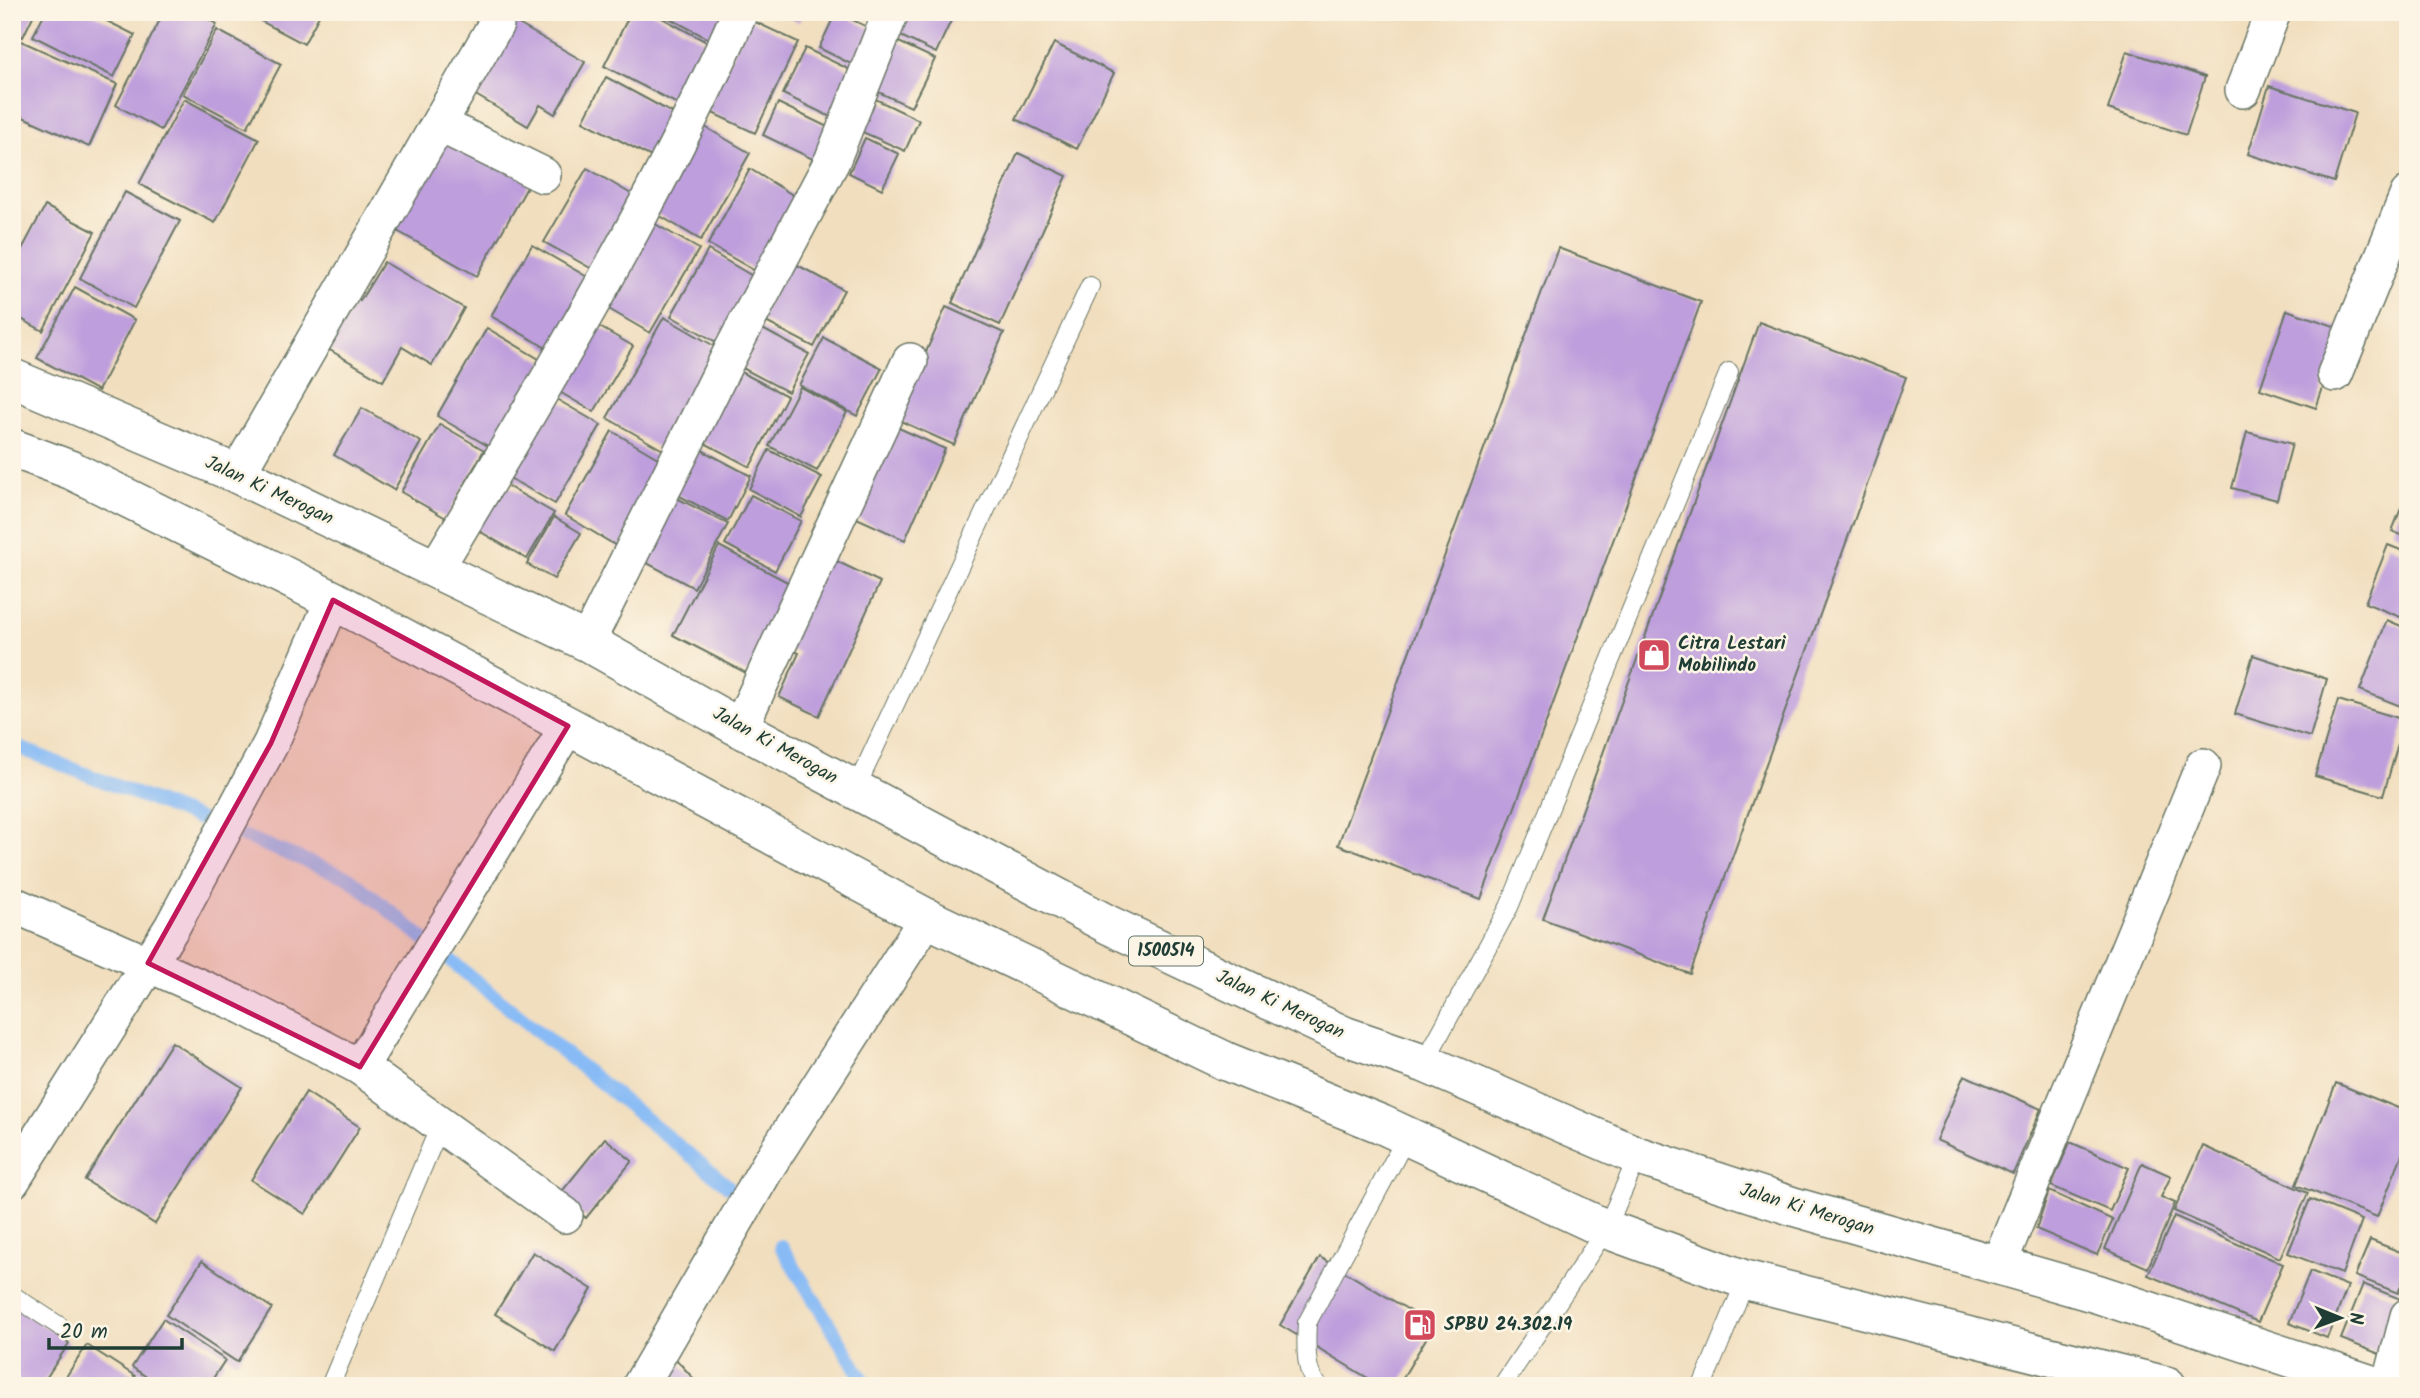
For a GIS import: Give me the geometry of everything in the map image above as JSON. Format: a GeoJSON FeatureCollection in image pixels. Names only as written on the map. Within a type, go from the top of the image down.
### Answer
{"type":"FeatureCollection","features":[{"type":"Feature","properties":{"kind":"highway","name":"Jalan Ki Merogan"},"geometry":{"type":"LineString","coordinates":[[12,379],[237,474],[587,642],[740,728],[1108,925],[1345,1035],[1424,1063],[1638,1156],[1794,1208],[2098,1294],[2376,1386]]}},
{"type":"Feature","properties":{"kind":"highway"},"geometry":{"type":"LineString","coordinates":[[12,448],[71,470],[333,600],[927,918],[1225,1061],[1407,1136],[1606,1229],[1746,1280],[2167,1386]]}},
{"type":"Feature","properties":{"kind":"street"},"geometry":{"type":"LineString","coordinates":[[435,570],[561,360],[682,138],[740,12]]}},
{"type":"Feature","properties":{"kind":"street"},"geometry":{"type":"LineString","coordinates":[[587,642],[731,352],[832,161],[891,12]]}},
{"type":"Feature","properties":{"kind":"street"},"geometry":{"type":"LineString","coordinates":[[2243,89],[2273,12]]}},
{"type":"Feature","properties":{"kind":"street"},"geometry":{"type":"LineString","coordinates":[[237,474],[496,24]]}},
{"type":"Feature","properties":{"kind":"street"},"geometry":{"type":"LineString","coordinates":[[439,124],[543,175]]}},
{"type":"Feature","properties":{"kind":"street"},"geometry":{"type":"LineString","coordinates":[[2334,374],[2408,194]]}},
{"type":"Feature","properties":{"kind":"street"},"geometry":{"type":"LineString","coordinates":[[740,728],[910,360]]}},
{"type":"Feature","properties":{"kind":"street"},"geometry":{"type":"LineString","coordinates":[[12,1181],[172,928],[271,743],[333,600]]}},
{"type":"Feature","properties":{"kind":"street"},"geometry":{"type":"LineString","coordinates":[[359,1067],[568,726]]}},
{"type":"Feature","properties":{"kind":"street"},"geometry":{"type":"LineString","coordinates":[[1998,1266],[2203,766]]}},
{"type":"Feature","properties":{"kind":"street"},"geometry":{"type":"LineString","coordinates":[[12,904],[243,1006],[359,1067],[565,1215]]}},
{"type":"Feature","properties":{"kind":"street"},"geometry":{"type":"LineString","coordinates":[[640,1386],[769,1164],[927,918]]}},
{"type":"Feature","properties":{"kind":"street"},"geometry":{"type":"LineString","coordinates":[[2390,1386],[2408,1316]]}},
{"type":"Feature","properties":{"kind":"lane"},"geometry":{"type":"LineString","coordinates":[[855,790],[1090,286]]}},
{"type":"Feature","properties":{"kind":"lane"},"geometry":{"type":"LineString","coordinates":[[1424,1063],[1509,907],[1729,372]]}},
{"type":"Feature","properties":{"kind":"lane"},"geometry":{"type":"LineString","coordinates":[[330,1386],[440,1126]]}},
{"type":"Feature","properties":{"kind":"lane"},"geometry":{"type":"LineString","coordinates":[[1319,1386],[1314,1382],[1305,1352],[1307,1322],[1407,1136]]}},
{"type":"Feature","properties":{"kind":"lane"},"geometry":{"type":"LineString","coordinates":[[1502,1386],[1606,1229],[1638,1156]]}},
{"type":"Feature","properties":{"kind":"lane"},"geometry":{"type":"LineString","coordinates":[[1702,1386],[1746,1280]]}},
{"type":"Feature","properties":{"kind":"lane"},"geometry":{"type":"LineString","coordinates":[[12,1296],[61,1327]]}},
{"type":"Feature","properties":{"kind":"highlighted area"},"geometry":{"type":"Polygon","coordinates":[[[333,600],[568,726],[360,1067],[148,963],[271,743],[333,600]]]}},
{"type":"Feature","properties":{"kind":"building"},"geometry":{"type":"Polygon","coordinates":[[[12,12],[35,12],[23,37],[12,31],[12,12]]]}},
{"type":"Feature","properties":{"kind":"building"},"geometry":{"type":"Polygon","coordinates":[[[45,12],[89,12],[135,35],[114,77],[33,36],[45,12]]]}},
{"type":"Feature","properties":{"kind":"building"},"geometry":{"type":"Polygon","coordinates":[[[164,12],[195,12],[217,24],[161,130],[116,105],[164,12]]]}},
{"type":"Feature","properties":{"kind":"building"},"geometry":{"type":"Polygon","coordinates":[[[244,12],[321,12],[304,44],[244,12]]]}},
{"type":"Feature","properties":{"kind":"building"},"geometry":{"type":"Polygon","coordinates":[[[631,12],[651,12],[718,48],[687,109],[604,66],[631,12]]]}},
{"type":"Feature","properties":{"kind":"building"},"geometry":{"type":"Polygon","coordinates":[[[658,12],[731,12],[716,43],[658,12]]]}},
{"type":"Feature","properties":{"kind":"building"},"geometry":{"type":"Polygon","coordinates":[[[777,12],[803,12],[799,22],[777,12]]]}},
{"type":"Feature","properties":{"kind":"building"},"geometry":{"type":"Polygon","coordinates":[[[836,12],[880,33],[863,70],[819,48],[836,12]]]}},
{"type":"Feature","properties":{"kind":"building"},"geometry":{"type":"Polygon","coordinates":[[[894,12],[955,12],[936,53],[886,29],[894,12]]]}},
{"type":"Feature","properties":{"kind":"building"},"geometry":{"type":"Polygon","coordinates":[[[749,19],[798,42],[755,133],[706,110],[749,19]]]}},
{"type":"Feature","properties":{"kind":"building"},"geometry":{"type":"Polygon","coordinates":[[[515,22],[585,62],[555,114],[540,105],[528,126],[474,94],[515,22]]]}},
{"type":"Feature","properties":{"kind":"building"},"geometry":{"type":"Polygon","coordinates":[[[217,30],[281,64],[247,128],[183,94],[217,30]]]}},
{"type":"Feature","properties":{"kind":"building"},"geometry":{"type":"Polygon","coordinates":[[[886,36],[935,59],[911,107],[863,85],[886,36]]]}},
{"type":"Feature","properties":{"kind":"building"},"geometry":{"type":"Polygon","coordinates":[[[12,37],[117,84],[89,147],[12,112],[12,37]]]}},
{"type":"Feature","properties":{"kind":"building"},"geometry":{"type":"Polygon","coordinates":[[[1054,43],[1114,73],[1077,149],[1016,119],[1054,43]]]}},
{"type":"Feature","properties":{"kind":"building"},"geometry":{"type":"Polygon","coordinates":[[[805,48],[863,76],[841,122],[783,94],[805,48]]]}},
{"type":"Feature","properties":{"kind":"building"},"geometry":{"type":"Polygon","coordinates":[[[2127,51],[2205,77],[2186,135],[2108,109],[2127,51]]]}},
{"type":"Feature","properties":{"kind":"building"},"geometry":{"type":"Polygon","coordinates":[[[606,77],[680,117],[657,160],[583,121],[606,77]]]}},
{"type":"Feature","properties":{"kind":"building"},"geometry":{"type":"Polygon","coordinates":[[[2269,86],[2355,113],[2334,182],[2248,154],[2269,86]]]}},
{"type":"Feature","properties":{"kind":"building"},"geometry":{"type":"Polygon","coordinates":[[[865,94],[919,120],[905,151],[849,126],[865,94]]]}},
{"type":"Feature","properties":{"kind":"building"},"geometry":{"type":"Polygon","coordinates":[[[184,99],[259,139],[215,223],[139,184],[184,99]]]}},
{"type":"Feature","properties":{"kind":"building"},"geometry":{"type":"Polygon","coordinates":[[[778,103],[840,133],[825,165],[763,135],[778,103]]]}},
{"type":"Feature","properties":{"kind":"building"},"geometry":{"type":"Polygon","coordinates":[[[700,124],[750,153],[701,240],[650,210],[700,124]]]}},
{"type":"Feature","properties":{"kind":"building"},"geometry":{"type":"Polygon","coordinates":[[[445,133],[530,182],[477,276],[390,227],[445,133]]]}},
{"type":"Feature","properties":{"kind":"building"},"geometry":{"type":"Polygon","coordinates":[[[865,138],[899,154],[882,189],[849,173],[865,138]]]}},
{"type":"Feature","properties":{"kind":"building"},"geometry":{"type":"Polygon","coordinates":[[[1018,153],[1067,176],[1000,325],[952,303],[1018,153]]]}},
{"type":"Feature","properties":{"kind":"building"},"geometry":{"type":"Polygon","coordinates":[[[587,168],[643,201],[601,274],[544,242],[587,168]]]}},
{"type":"Feature","properties":{"kind":"building"},"geometry":{"type":"Polygon","coordinates":[[[750,169],[806,203],[764,276],[708,244],[750,169]]]}},
{"type":"Feature","properties":{"kind":"building"},"geometry":{"type":"Polygon","coordinates":[[[125,192],[180,221],[134,308],[80,278],[125,192]]]}},
{"type":"Feature","properties":{"kind":"building"},"geometry":{"type":"Polygon","coordinates":[[[45,206],[95,232],[43,331],[12,314],[12,268],[45,206]]]}},
{"type":"Feature","properties":{"kind":"building"},"geometry":{"type":"Polygon","coordinates":[[[643,217],[699,249],[650,333],[595,301],[643,217]]]}},
{"type":"Feature","properties":{"kind":"building"},"geometry":{"type":"Polygon","coordinates":[[[532,245],[596,282],[555,353],[491,316],[532,245]]]}},
{"type":"Feature","properties":{"kind":"building"},"geometry":{"type":"Polygon","coordinates":[[[1558,248],[1701,302],[1481,899],[1338,845],[1558,248]]]}},
{"type":"Feature","properties":{"kind":"building"},"geometry":{"type":"Polygon","coordinates":[[[708,250],[761,281],[723,346],[671,316],[708,250]]]}},
{"type":"Feature","properties":{"kind":"building"},"geometry":{"type":"Polygon","coordinates":[[[790,261],[844,290],[814,347],[760,319],[790,261]]]}},
{"type":"Feature","properties":{"kind":"building"},"geometry":{"type":"Polygon","coordinates":[[[384,262],[464,308],[432,365],[402,347],[383,381],[328,349],[357,299],[360,301],[384,262]]]}},
{"type":"Feature","properties":{"kind":"building"},"geometry":{"type":"Polygon","coordinates":[[[75,287],[135,320],[98,391],[37,358],[75,287]]]}},
{"type":"Feature","properties":{"kind":"building"},"geometry":{"type":"Polygon","coordinates":[[[946,307],[1004,333],[954,445],[896,419],[946,307]]]}},
{"type":"Feature","properties":{"kind":"building"},"geometry":{"type":"Polygon","coordinates":[[[2287,310],[2343,329],[2316,408],[2260,389],[2287,310]]]}},
{"type":"Feature","properties":{"kind":"building"},"geometry":{"type":"Polygon","coordinates":[[[664,317],[728,354],[670,454],[607,418],[664,317]]]}},
{"type":"Feature","properties":{"kind":"building"},"geometry":{"type":"Polygon","coordinates":[[[589,321],[633,346],[594,412],[551,387],[589,321]]]}},
{"type":"Feature","properties":{"kind":"building"},"geometry":{"type":"Polygon","coordinates":[[[1759,322],[1906,377],[1690,974],[1543,919],[1759,322]]]}},
{"type":"Feature","properties":{"kind":"building"},"geometry":{"type":"Polygon","coordinates":[[[755,325],[809,354],[788,392],[735,364],[755,325]]]}},
{"type":"Feature","properties":{"kind":"building"},"geometry":{"type":"Polygon","coordinates":[[[487,328],[544,362],[493,449],[437,416],[487,328]]]}},
{"type":"Feature","properties":{"kind":"building"},"geometry":{"type":"Polygon","coordinates":[[[824,338],[882,368],[857,416],[799,385],[824,338]]]}},
{"type":"Feature","properties":{"kind":"building"},"geometry":{"type":"Polygon","coordinates":[[[733,368],[787,396],[750,467],[697,439],[733,368]]]}},
{"type":"Feature","properties":{"kind":"building"},"geometry":{"type":"Polygon","coordinates":[[[800,387],[847,412],[817,471],[769,446],[800,387]]]}},
{"type":"Feature","properties":{"kind":"building"},"geometry":{"type":"Polygon","coordinates":[[[546,393],[601,425],[555,504],[501,473],[546,393]]]}},
{"type":"Feature","properties":{"kind":"building"},"geometry":{"type":"Polygon","coordinates":[[[362,408],[421,442],[394,490],[334,455],[362,408]]]}},
{"type":"Feature","properties":{"kind":"building"},"geometry":{"type":"Polygon","coordinates":[[[440,424],[484,450],[446,518],[401,492],[440,424]]]}},
{"type":"Feature","properties":{"kind":"building"},"geometry":{"type":"Polygon","coordinates":[[[890,424],[945,449],[905,540],[850,515],[890,424]]]}},
{"type":"Feature","properties":{"kind":"building"},"geometry":{"type":"Polygon","coordinates":[[[612,431],[668,464],[620,548],[565,515],[612,431]]]}},
{"type":"Feature","properties":{"kind":"building"},"geometry":{"type":"Polygon","coordinates":[[[2247,432],[2292,444],[2277,500],[2232,488],[2247,432]]]}},
{"type":"Feature","properties":{"kind":"building"},"geometry":{"type":"Polygon","coordinates":[[[694,446],[751,476],[728,521],[670,491],[694,446]]]}},
{"type":"Feature","properties":{"kind":"building"},"geometry":{"type":"Polygon","coordinates":[[[769,450],[822,477],[801,517],[749,489],[769,450]]]}},
{"type":"Feature","properties":{"kind":"building"},"geometry":{"type":"Polygon","coordinates":[[[495,479],[554,513],[527,559],[469,525],[495,479]]]}},
{"type":"Feature","properties":{"kind":"building"},"geometry":{"type":"Polygon","coordinates":[[[2408,491],[2408,538],[2392,531],[2408,491]]]}},
{"type":"Feature","properties":{"kind":"building"},"geometry":{"type":"Polygon","coordinates":[[[665,492],[728,524],[694,588],[632,555],[665,492]]]}},
{"type":"Feature","properties":{"kind":"building"},"geometry":{"type":"Polygon","coordinates":[[[751,495],[801,521],[775,571],[725,544],[751,495]]]}},
{"type":"Feature","properties":{"kind":"building"},"geometry":{"type":"Polygon","coordinates":[[[554,517],[581,533],[554,579],[527,564],[554,517]]]}},
{"type":"Feature","properties":{"kind":"building"},"geometry":{"type":"Polygon","coordinates":[[[2388,545],[2408,553],[2408,620],[2365,603],[2388,545]]]}},
{"type":"Feature","properties":{"kind":"building"},"geometry":{"type":"Polygon","coordinates":[[[719,546],[795,586],[748,674],[673,635],[719,546]]]}},
{"type":"Feature","properties":{"kind":"building"},"geometry":{"type":"Polygon","coordinates":[[[828,557],[880,582],[819,716],[779,697],[799,653],[787,648],[828,557]]]}},
{"type":"Feature","properties":{"kind":"building"},"geometry":{"type":"Polygon","coordinates":[[[2387,620],[2408,629],[2408,709],[2360,690],[2387,620]]]}},
{"type":"Feature","properties":{"kind":"building"},"geometry":{"type":"Polygon","coordinates":[[[2253,655],[2327,679],[2310,737],[2235,714],[2253,655]]]}},
{"type":"Feature","properties":{"kind":"building"},"geometry":{"type":"Polygon","coordinates":[[[2338,700],[2405,720],[2383,796],[2315,776],[2338,700]]]}},
{"type":"Feature","properties":{"kind":"building"},"geometry":{"type":"Polygon","coordinates":[[[172,1042],[242,1087],[155,1224],[85,1180],[172,1042]]]}},
{"type":"Feature","properties":{"kind":"building"},"geometry":{"type":"Polygon","coordinates":[[[1964,1075],[2041,1109],[2013,1174],[1936,1140],[1964,1075]]]}},
{"type":"Feature","properties":{"kind":"building"},"geometry":{"type":"Polygon","coordinates":[[[2336,1083],[2408,1112],[2408,1140],[2377,1217],[2296,1185],[2336,1083]]]}},
{"type":"Feature","properties":{"kind":"building"},"geometry":{"type":"Polygon","coordinates":[[[306,1092],[360,1127],[305,1214],[251,1180],[306,1092]]]}},
{"type":"Feature","properties":{"kind":"building"},"geometry":{"type":"Polygon","coordinates":[[[605,1138],[632,1161],[586,1218],[559,1195],[605,1138]]]}},
{"type":"Feature","properties":{"kind":"building"},"geometry":{"type":"Polygon","coordinates":[[[2070,1142],[2129,1168],[2110,1211],[2051,1186],[2070,1142]]]}},
{"type":"Feature","properties":{"kind":"building"},"geometry":{"type":"Polygon","coordinates":[[[2203,1146],[2308,1193],[2280,1258],[2174,1211],[2203,1146]]]}},
{"type":"Feature","properties":{"kind":"building"},"geometry":{"type":"Polygon","coordinates":[[[2142,1163],[2171,1176],[2161,1197],[2175,1203],[2148,1268],[2105,1249],[2142,1163]]]}},
{"type":"Feature","properties":{"kind":"building"},"geometry":{"type":"Polygon","coordinates":[[[2049,1191],[2113,1220],[2097,1255],[2036,1229],[2049,1191]]]}},
{"type":"Feature","properties":{"kind":"building"},"geometry":{"type":"Polygon","coordinates":[[[2310,1199],[2362,1220],[2342,1274],[2288,1253],[2310,1199]]]}},
{"type":"Feature","properties":{"kind":"building"},"geometry":{"type":"Polygon","coordinates":[[[2174,1216],[2283,1264],[2258,1322],[2148,1275],[2174,1216]]]}},
{"type":"Feature","properties":{"kind":"building"},"geometry":{"type":"Polygon","coordinates":[[[2370,1240],[2408,1255],[2408,1270],[2398,1293],[2355,1276],[2370,1240]]]}},
{"type":"Feature","properties":{"kind":"building"},"geometry":{"type":"Polygon","coordinates":[[[533,1252],[592,1289],[555,1351],[495,1314],[533,1252]]]}},
{"type":"Feature","properties":{"kind":"building"},"geometry":{"type":"Polygon","coordinates":[[[1320,1257],[1434,1325],[1398,1386],[1381,1386],[1280,1325],[1320,1257]]]}},
{"type":"Feature","properties":{"kind":"building"},"geometry":{"type":"Polygon","coordinates":[[[202,1261],[272,1308],[237,1362],[166,1315],[202,1261]]]}},
{"type":"Feature","properties":{"kind":"building"},"geometry":{"type":"Polygon","coordinates":[[[2310,1271],[2348,1286],[2327,1338],[2289,1323],[2310,1271]]]}},
{"type":"Feature","properties":{"kind":"building"},"geometry":{"type":"Polygon","coordinates":[[[2363,1284],[2403,1300],[2382,1355],[2341,1339],[2363,1284]]]}},
{"type":"Feature","properties":{"kind":"building"},"geometry":{"type":"Polygon","coordinates":[[[12,1305],[69,1343],[41,1386],[12,1386],[12,1305]]]}},
{"type":"Feature","properties":{"kind":"building"},"geometry":{"type":"Polygon","coordinates":[[[163,1319],[225,1360],[208,1386],[160,1386],[132,1367],[163,1319]]]}},
{"type":"Feature","properties":{"kind":"building"},"geometry":{"type":"Polygon","coordinates":[[[87,1345],[135,1376],[128,1386],[60,1386],[87,1345]]]}},
{"type":"Feature","properties":{"kind":"building"},"geometry":{"type":"Polygon","coordinates":[[[674,1357],[700,1386],[657,1386],[674,1357]]]}},
{"type":"Feature","properties":{"kind":"waterway"},"geometry":{"type":"LineString","coordinates":[[12,745],[349,878],[728,1186]]}},
{"type":"Feature","properties":{"kind":"waterway"},"geometry":{"type":"LineString","coordinates":[[781,1246],[867,1386]]}},
{"type":"Feature","properties":{"kind":"place","name":"Citra Lestari Mobilindo"},"geometry":{"type":"Point","coordinates":[1654,655]}},
{"type":"Feature","properties":{"kind":"place","name":"SPBU 24.302.19"},"geometry":{"type":"Point","coordinates":[1420,1325]}}]}
